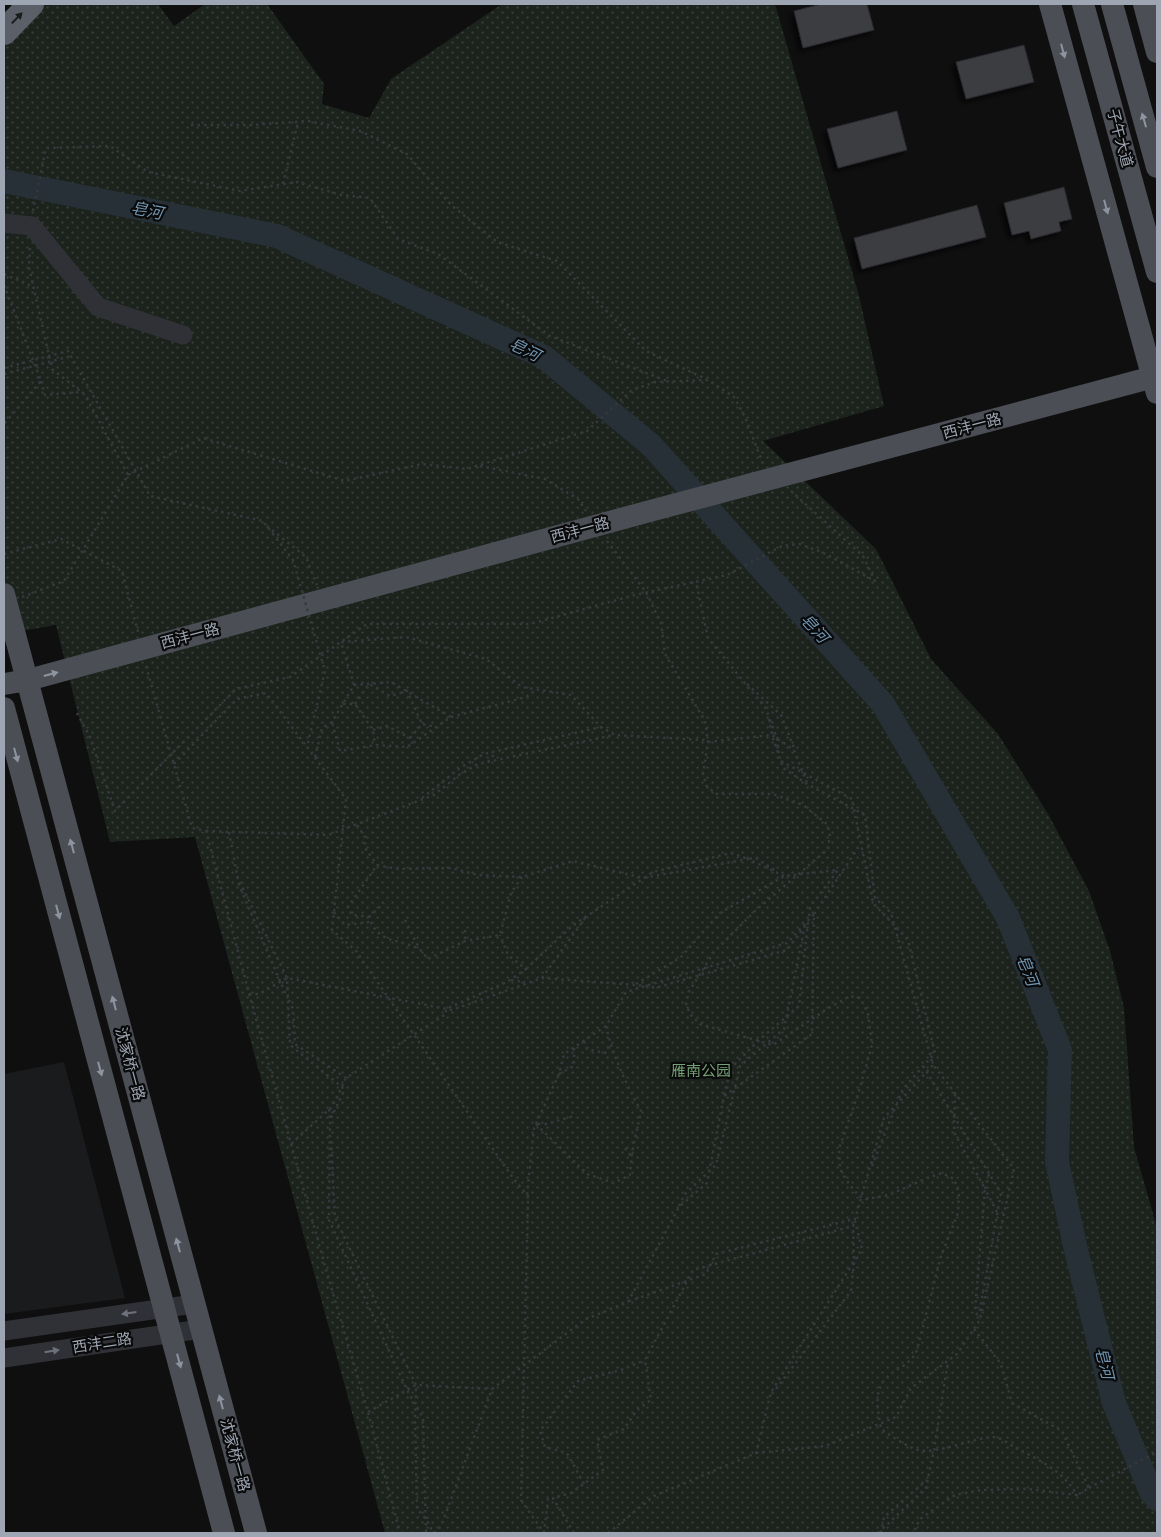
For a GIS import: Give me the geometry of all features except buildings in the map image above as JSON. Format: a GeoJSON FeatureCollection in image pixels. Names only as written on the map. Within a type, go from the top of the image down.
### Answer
{"type":"FeatureCollection","features":[{"type":"Feature","properties":{"kind":"highway"},"geometry":{"type":"LineString","coordinates":[[4,32],[31,4]]}},
{"type":"Feature","properties":{"kind":"main road"},"geometry":{"type":"LineString","coordinates":[[1050,4],[1155,375]]}},
{"type":"Feature","properties":{"kind":"main road","name":"子午大道"},"geometry":{"type":"LineString","coordinates":[[1083,4],[1157,272]]}},
{"type":"Feature","properties":{"kind":"main road","name":"子午大道"},"geometry":{"type":"LineString","coordinates":[[1112,4],[1157,167]]}},
{"type":"Feature","properties":{"kind":"main road"},"geometry":{"type":"LineString","coordinates":[[1144,4],[1157,52]]}},
{"type":"Feature","properties":{"kind":"main road","name":"西沣一路"},"geometry":{"type":"LineString","coordinates":[[4,684],[18,672],[140,642],[766,473],[1155,375]]}},
{"type":"Feature","properties":{"kind":"main road","name":"西沣一路"},"geometry":{"type":"LineString","coordinates":[[140,642],[318,587],[592,520]]}},
{"type":"Feature","properties":{"kind":"main road","name":"沈家桥一路"},"geometry":{"type":"LineString","coordinates":[[5,598],[18,672],[256,1533]]}},
{"type":"Feature","properties":{"kind":"main road","name":"沈家桥一路"},"geometry":{"type":"LineString","coordinates":[[4,708],[224,1533]]}},
{"type":"Feature","properties":{"kind":"street"},"geometry":{"type":"LineString","coordinates":[[4,222],[32,219],[98,307],[183,335]]}},
{"type":"Feature","properties":{"kind":"street","name":"西沣二路"},"geometry":{"type":"LineString","coordinates":[[4,1331],[194,1304]]}},
{"type":"Feature","properties":{"kind":"street","name":"西沣二路"},"geometry":{"type":"LineString","coordinates":[[4,1358],[201,1329]]}},
{"type":"Feature","properties":{"kind":"path"},"geometry":{"type":"LineString","coordinates":[[77,713],[90,737],[115,811],[236,690],[290,677],[367,624],[530,624],[646,592],[727,575],[782,546],[799,544],[822,552],[875,581],[862,556],[766,473],[745,417],[734,397],[708,380],[646,352],[557,261],[497,242],[451,205],[407,154],[360,131],[308,121],[252,125],[191,125]]}},
{"type":"Feature","properties":{"kind":"path"},"geometry":{"type":"LineString","coordinates":[[283,184],[298,122]]}},
{"type":"Feature","properties":{"kind":"path"},"geometry":{"type":"LineString","coordinates":[[128,475],[85,395],[52,369],[29,267],[32,219],[46,148],[110,146],[148,172],[240,191],[297,182],[341,195],[370,198],[398,239],[438,254],[550,336],[667,381]]}},
{"type":"Feature","properties":{"kind":"path"},"geometry":{"type":"LineString","coordinates":[[4,274],[34,286]]}},
{"type":"Feature","properties":{"kind":"path"},"geometry":{"type":"LineString","coordinates":[[4,285],[45,395],[82,392]]}},
{"type":"Feature","properties":{"kind":"path"},"geometry":{"type":"LineString","coordinates":[[4,368],[68,351],[150,496],[263,521],[267,526],[293,560],[325,672],[307,747]]}},
{"type":"Feature","properties":{"kind":"path"},"geometry":{"type":"LineString","coordinates":[[4,374],[71,356]]}},
{"type":"Feature","properties":{"kind":"path"},"geometry":{"type":"LineString","coordinates":[[5,598],[64,581],[128,475],[202,438],[345,481],[422,464],[467,469],[588,431],[632,390],[655,382],[708,380]]}},
{"type":"Feature","properties":{"kind":"path"},"geometry":{"type":"LineString","coordinates":[[4,424],[41,381]]}},
{"type":"Feature","properties":{"kind":"path"},"geometry":{"type":"LineString","coordinates":[[479,465],[545,479],[578,499],[646,592],[661,623],[665,654],[705,720],[708,742],[703,774],[707,787],[717,794],[773,794],[803,805],[827,824],[830,833],[828,848],[756,910],[714,952],[688,993],[686,1005],[691,1015],[700,1024],[773,1045],[850,996],[860,998],[868,1013],[872,1045],[839,1149],[840,1169],[859,1196],[867,1199],[889,1195],[927,1178],[942,1174],[954,1180],[959,1193],[958,1213],[941,1256],[917,1350],[914,1358],[888,1376],[880,1385],[878,1404],[881,1429],[919,1451],[934,1450],[972,1440],[996,1437],[1045,1463],[1072,1486],[1077,1495]]}},
{"type":"Feature","properties":{"kind":"path"},"geometry":{"type":"LineString","coordinates":[[267,526],[306,557],[318,587]]}},
{"type":"Feature","properties":{"kind":"path"},"geometry":{"type":"LineString","coordinates":[[4,554],[61,539],[122,571],[192,828],[206,831],[328,836],[434,795],[459,775],[478,764],[615,735],[704,740],[708,742],[772,735],[794,750]]}},
{"type":"Feature","properties":{"kind":"path"},"geometry":{"type":"LineString","coordinates":[[696,582],[708,638],[766,710],[777,738],[780,760]]}},
{"type":"Feature","properties":{"kind":"path"},"geometry":{"type":"LineString","coordinates":[[341,642],[406,636],[486,659],[522,687],[571,695],[601,727],[615,735]]}},
{"type":"Feature","properties":{"kind":"path"},"geometry":{"type":"LineString","coordinates":[[315,757],[322,728],[332,722],[354,685],[341,642]]}},
{"type":"Feature","properties":{"kind":"path"},"geometry":{"type":"LineString","coordinates":[[740,678],[781,715],[807,784]]}},
{"type":"Feature","properties":{"kind":"path"},"geometry":{"type":"LineString","coordinates":[[354,685],[391,682],[451,717]]}},
{"type":"Feature","properties":{"kind":"path"},"geometry":{"type":"LineString","coordinates":[[369,684],[390,696],[406,691]]}},
{"type":"Feature","properties":{"kind":"path"},"geometry":{"type":"LineString","coordinates":[[355,704],[369,684]]}},
{"type":"Feature","properties":{"kind":"path"},"geometry":{"type":"LineString","coordinates":[[332,722],[340,751],[376,745],[407,747],[451,717],[526,697],[536,690]]}},
{"type":"Feature","properties":{"kind":"path"},"geometry":{"type":"LineString","coordinates":[[406,691],[422,724]]}},
{"type":"Feature","properties":{"kind":"path"},"geometry":{"type":"LineString","coordinates":[[174,764],[237,699],[266,693],[346,799],[332,930],[356,951],[513,1178],[527,1195]]}},
{"type":"Feature","properties":{"kind":"path"},"geometry":{"type":"LineString","coordinates":[[343,704],[355,704]]}},
{"type":"Feature","properties":{"kind":"path"},"geometry":{"type":"LineString","coordinates":[[355,704],[373,730],[376,745]]}},
{"type":"Feature","properties":{"kind":"path"},"geometry":{"type":"LineString","coordinates":[[608,1533],[654,1496],[756,1453],[825,1446],[896,1417],[911,1388],[958,1354],[980,1320],[1014,1169],[934,1066],[891,913],[875,898],[865,815],[807,784],[783,768],[766,710]]}},
{"type":"Feature","properties":{"kind":"path"},"geometry":{"type":"LineString","coordinates":[[422,724],[436,727]]}},
{"type":"Feature","properties":{"kind":"path"},"geometry":{"type":"LineString","coordinates":[[410,738],[422,724]]}},
{"type":"Feature","properties":{"kind":"path"},"geometry":{"type":"LineString","coordinates":[[373,730],[387,726],[410,738],[412,744]]}},
{"type":"Feature","properties":{"kind":"path"},"geometry":{"type":"LineString","coordinates":[[421,799],[460,768],[484,754],[601,727]]}},
{"type":"Feature","properties":{"kind":"path"},"geometry":{"type":"LineString","coordinates":[[488,762],[496,752]]}},
{"type":"Feature","properties":{"kind":"path"},"geometry":{"type":"LineString","coordinates":[[780,760],[852,799],[873,904],[908,940],[934,1053],[903,1089],[867,1179]]}},
{"type":"Feature","properties":{"kind":"path"},"geometry":{"type":"LineString","coordinates":[[357,825],[365,837],[366,848],[377,865],[398,869],[451,868],[478,875],[522,877],[573,861],[643,878],[748,859]]}},
{"type":"Feature","properties":{"kind":"path"},"geometry":{"type":"LineString","coordinates":[[206,831],[249,994],[368,1412],[400,1533]]}},
{"type":"Feature","properties":{"kind":"path"},"geometry":{"type":"LineString","coordinates":[[229,832],[239,885],[293,1008],[295,1044]]}},
{"type":"Feature","properties":{"kind":"path"},"geometry":{"type":"LineString","coordinates":[[544,1533],[521,1500],[527,1195],[534,1128],[559,1074],[564,1054],[606,1026],[626,992],[787,943],[814,914],[861,844]]}},
{"type":"Feature","properties":{"kind":"path"},"geometry":{"type":"LineString","coordinates":[[446,1009],[510,980],[526,969],[572,926],[653,872],[731,853],[784,876]]}},
{"type":"Feature","properties":{"kind":"path"},"geometry":{"type":"LineString","coordinates":[[377,865],[348,907],[352,915],[369,917],[384,903]]}},
{"type":"Feature","properties":{"kind":"path"},"geometry":{"type":"LineString","coordinates":[[679,1207],[707,1183],[731,1068],[759,1040],[799,1006],[810,907],[838,870]]}},
{"type":"Feature","properties":{"kind":"path"},"geometry":{"type":"LineString","coordinates":[[635,985],[682,957],[720,913],[784,876],[844,870]]}},
{"type":"Feature","properties":{"kind":"path"},"geometry":{"type":"LineString","coordinates":[[237,876],[287,978],[290,1045],[342,1087],[344,1091],[330,1120],[329,1220],[407,1390],[423,1418],[426,1533]]}},
{"type":"Feature","properties":{"kind":"path"},"geometry":{"type":"LineString","coordinates":[[522,877],[511,893],[500,935],[508,955],[526,969]]}},
{"type":"Feature","properties":{"kind":"path"},"geometry":{"type":"LineString","coordinates":[[334,912],[345,925],[370,922]]}},
{"type":"Feature","properties":{"kind":"path"},"geometry":{"type":"LineString","coordinates":[[724,1096],[812,1034],[814,914]]}},
{"type":"Feature","properties":{"kind":"path"},"geometry":{"type":"LineString","coordinates":[[542,978],[587,916]]}},
{"type":"Feature","properties":{"kind":"path"},"geometry":{"type":"LineString","coordinates":[[369,917],[370,922],[383,938],[419,948]]}},
{"type":"Feature","properties":{"kind":"path"},"geometry":{"type":"LineString","coordinates":[[405,920],[419,948],[428,959],[465,941],[500,935]]}},
{"type":"Feature","properties":{"kind":"path"},"geometry":{"type":"LineString","coordinates":[[249,994],[259,994],[287,978],[452,1010],[526,982],[542,978],[655,988],[787,950],[808,920]]}},
{"type":"Feature","properties":{"kind":"path"},"geometry":{"type":"LineString","coordinates":[[628,1302],[685,1194],[716,1166],[740,1066],[766,1042],[784,1029],[805,925]]}},
{"type":"Feature","properties":{"kind":"path"},"geometry":{"type":"LineString","coordinates":[[465,930],[465,941]]}},
{"type":"Feature","properties":{"kind":"path"},"geometry":{"type":"LineString","coordinates":[[510,980],[526,982]]}},
{"type":"Feature","properties":{"kind":"path"},"geometry":{"type":"LineString","coordinates":[[291,1144],[329,1109],[346,1078],[446,1014],[446,1009]]}},
{"type":"Feature","properties":{"kind":"path"},"geometry":{"type":"LineString","coordinates":[[536,1124],[588,1174],[614,1183],[630,1175],[631,1156],[641,1111],[627,1088],[610,1045],[606,1026]]}},
{"type":"Feature","properties":{"kind":"path"},"geometry":{"type":"LineString","coordinates":[[584,1041],[587,1049],[604,1052],[610,1045]]}},
{"type":"Feature","properties":{"kind":"path"},"geometry":{"type":"LineString","coordinates":[[290,1045],[295,1044],[346,1078]]}},
{"type":"Feature","properties":{"kind":"path"},"geometry":{"type":"LineString","coordinates":[[559,1074],[574,1066],[574,1048]]}},
{"type":"Feature","properties":{"kind":"path"},"geometry":{"type":"LineString","coordinates":[[923,1066],[1001,1193],[980,1309],[980,1320]]}},
{"type":"Feature","properties":{"kind":"path"},"geometry":{"type":"LineString","coordinates":[[770,1396],[851,1291],[854,1263],[854,1226],[884,1118],[934,1066]]}},
{"type":"Feature","properties":{"kind":"path"},"geometry":{"type":"LineString","coordinates":[[954,1092],[954,1132],[997,1213]]}},
{"type":"Feature","properties":{"kind":"path"},"geometry":{"type":"LineString","coordinates":[[329,1109],[335,1218],[416,1385],[418,1509],[433,1533],[440,1529],[492,1389],[586,1319],[706,1274],[716,1254],[850,1220],[855,1221]]}},
{"type":"Feature","properties":{"kind":"path"},"geometry":{"type":"LineString","coordinates":[[536,1124],[546,1124],[574,1116]]}},
{"type":"Feature","properties":{"kind":"path"},"geometry":{"type":"LineString","coordinates":[[625,1148],[631,1156]]}},
{"type":"Feature","properties":{"kind":"path"},"geometry":{"type":"LineString","coordinates":[[980,1320],[975,1311],[986,1190],[990,1174]]}},
{"type":"Feature","properties":{"kind":"path"},"geometry":{"type":"LineString","coordinates":[[756,1453],[771,1392],[862,1249],[855,1221]]}},
{"type":"Feature","properties":{"kind":"path"},"geometry":{"type":"LineString","coordinates":[[544,1533],[548,1499],[571,1493],[603,1470],[597,1440],[624,1429],[637,1410],[650,1400],[644,1360],[693,1270],[854,1226]]}},
{"type":"Feature","properties":{"kind":"path"},"geometry":{"type":"LineString","coordinates":[[974,1329],[1001,1364],[1012,1403],[1062,1431],[1089,1488]]}},
{"type":"Feature","properties":{"kind":"path"},"geometry":{"type":"LineString","coordinates":[[584,1484],[566,1453],[545,1447],[540,1431],[578,1382],[621,1370],[644,1360]]}},
{"type":"Feature","properties":{"kind":"path"},"geometry":{"type":"LineString","coordinates":[[882,1529],[926,1488],[948,1361]]}},
{"type":"Feature","properties":{"kind":"path"},"geometry":{"type":"LineString","coordinates":[[368,1412],[416,1385],[492,1389]]}},
{"type":"Feature","properties":{"kind":"path"},"geometry":{"type":"LineString","coordinates":[[912,1533],[920,1519],[955,1495],[982,1490],[1028,1488],[1077,1495],[1157,1452]]}},
{"type":"Feature","properties":{"kind":"path"},"geometry":{"type":"LineString","coordinates":[[880,1533],[884,1517],[927,1480]]}},
{"type":"Feature","properties":{"kind":"path"},"geometry":{"type":"LineString","coordinates":[[553,1498],[574,1533]]}},
{"type":"Feature","properties":{"kind":"shaded area"},"geometry":{"type":"Polygon","coordinates":[[[64,1062],[125,1298],[4,1314],[4,1074],[64,1062]]]}},
{"type":"Feature","properties":{"kind":"green space","name":"雁南公园"},"geometry":{"type":"Polygon","coordinates":[[[44,4],[158,4],[174,26],[205,4],[267,4],[324,84],[322,104],[369,118],[391,79],[502,4],[775,4],[859,296],[884,406],[763,441],[876,549],[931,659],[998,734],[1048,814],[1089,891],[1110,951],[1124,1008],[1134,1147],[1157,1228],[1157,1533],[385,1533],[195,837],[110,842],[56,625],[4,634],[4,42],[44,4]]]}},
{"type":"Feature","properties":{"kind":"waterway","name":"皂河"},"geometry":{"type":"LineString","coordinates":[[4,181],[277,236],[544,357],[651,445],[883,704],[1008,918],[1060,1050],[1057,1162],[1076,1250],[1114,1403],[1151,1492],[1157,1499]]}}]}
